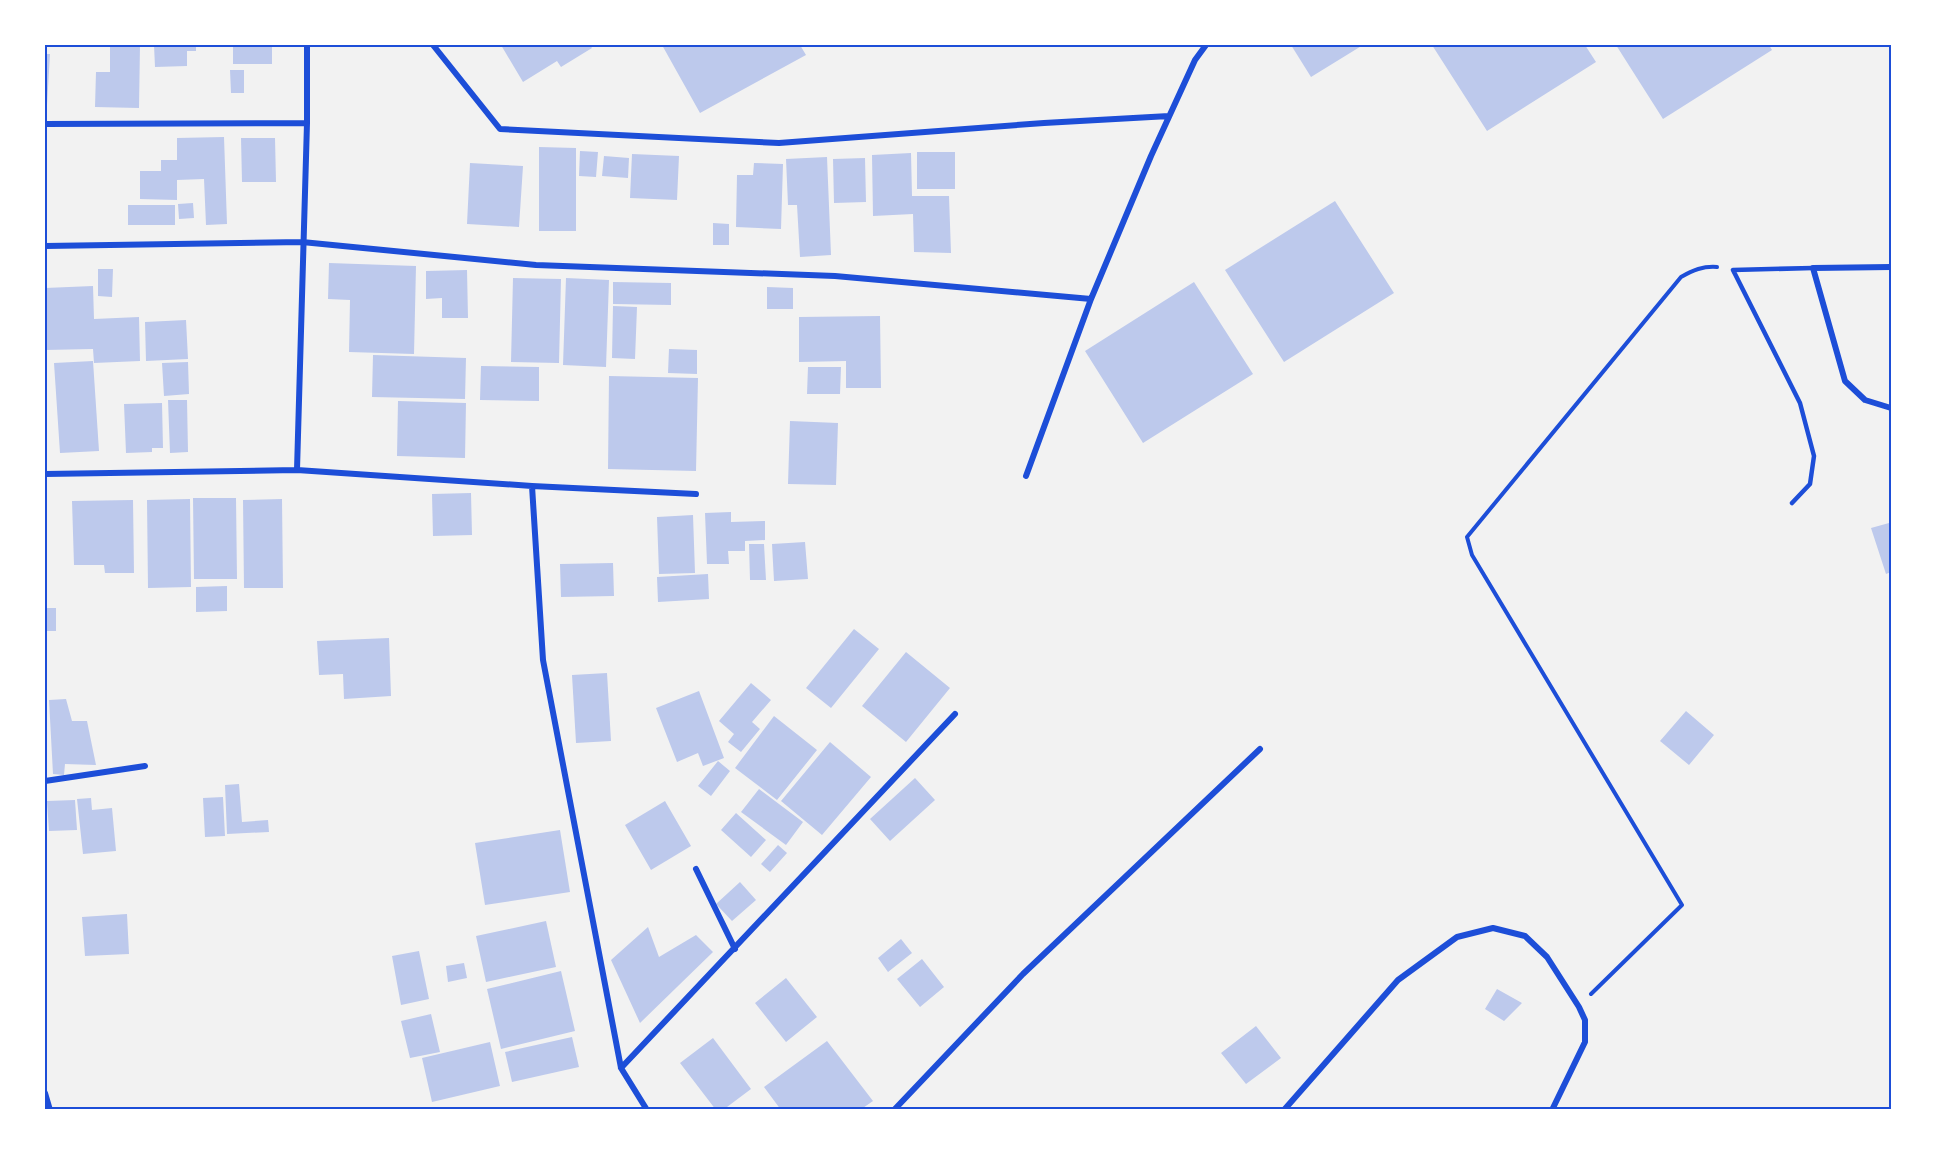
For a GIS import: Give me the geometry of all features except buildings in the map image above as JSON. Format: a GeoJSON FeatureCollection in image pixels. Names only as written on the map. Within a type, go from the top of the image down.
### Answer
{"type":"FeatureCollection","features":[{"type":"Feature","properties":{"kind":"street"},"geometry":{"type":"LineString","coordinates":[[297,470],[307,123],[307,45]]}},
{"type":"Feature","properties":{"kind":"street"},"geometry":{"type":"LineString","coordinates":[[433,45],[500,129],[779,143],[1032,123],[1169,116]]}},
{"type":"Feature","properties":{"kind":"street"},"geometry":{"type":"LineString","coordinates":[[1026,476],[1091,299],[1169,116],[1195,60],[1206,45]]}},
{"type":"Feature","properties":{"kind":"street"},"geometry":{"type":"LineString","coordinates":[[45,124],[307,123]]}},
{"type":"Feature","properties":{"kind":"street"},"geometry":{"type":"LineString","coordinates":[[45,246],[303,242],[536,265],[835,276],[1091,299]]}},
{"type":"Feature","properties":{"kind":"street"},"geometry":{"type":"LineString","coordinates":[[1891,267],[1813,268],[1845,381],[1865,400],[1891,408]]}},
{"type":"Feature","properties":{"kind":"street"},"geometry":{"type":"LineString","coordinates":[[45,474],[297,470],[532,486],[696,494]]}},
{"type":"Feature","properties":{"kind":"street"},"geometry":{"type":"LineString","coordinates":[[532,486],[543,660],[621,1068],[646,1110]]}},
{"type":"Feature","properties":{"kind":"street"},"geometry":{"type":"LineString","coordinates":[[621,1068],[955,714]]}},
{"type":"Feature","properties":{"kind":"street"},"geometry":{"type":"LineString","coordinates":[[894,1110],[1023,974],[1260,749]]}},
{"type":"Feature","properties":{"kind":"street"},"geometry":{"type":"LineString","coordinates":[[45,782],[146,766]]}},
{"type":"Feature","properties":{"kind":"street"},"geometry":{"type":"LineString","coordinates":[[696,869],[735,949]]}},
{"type":"Feature","properties":{"kind":"street"},"geometry":{"type":"LineString","coordinates":[[1284,1110],[1398,980],[1456,937],[1493,928],[1525,936],[1547,957],[1585,1020],[1585,1042],[1552,1110]]}},
{"type":"Feature","properties":{"kind":"street"},"geometry":{"type":"LineString","coordinates":[[45,1093],[50,1110]]}},
{"type":"Feature","properties":{"kind":"lane"},"geometry":{"type":"LineString","coordinates":[[1792,503],[1810,484],[1814,456],[1800,403],[1732,270],[1813,268]]}},
{"type":"Feature","properties":{"kind":"path"},"geometry":{"type":"LineString","coordinates":[[1579,1007],[1682,905],[1472,555],[1467,537],[1681,277],[1707,266],[1732,270]]}}]}
